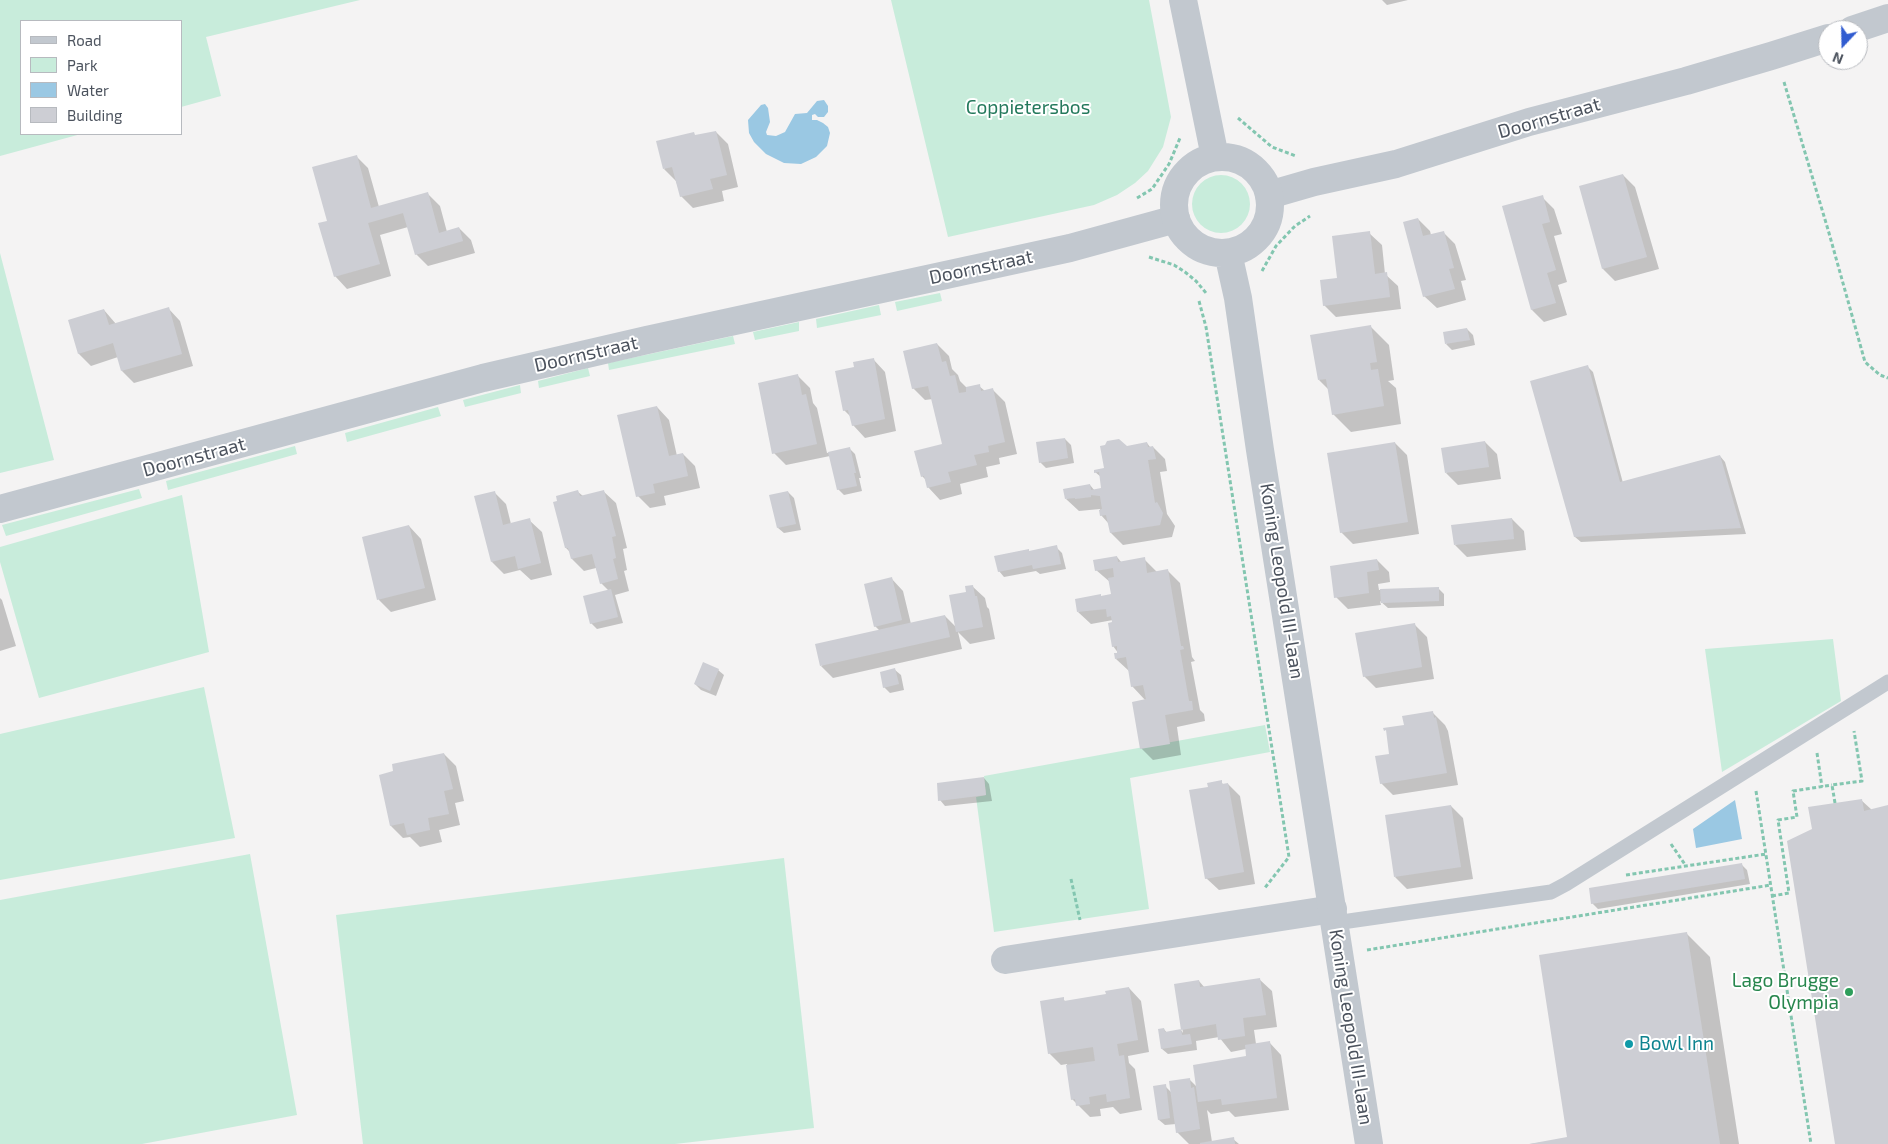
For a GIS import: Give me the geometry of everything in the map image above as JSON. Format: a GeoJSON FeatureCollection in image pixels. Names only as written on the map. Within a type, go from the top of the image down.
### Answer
{"type":"FeatureCollection","features":[{"type":"Feature","properties":{"kind":"street"},"geometry":{"type":"LineString","coordinates":[[1183,0],[1215,157]]}},
{"type":"Feature","properties":{"kind":"street"},"geometry":{"type":"LineString","coordinates":[[1868,25],[1888,18]]}},
{"type":"Feature","properties":{"kind":"street","name":"Doornstraat"},"geometry":{"type":"LineString","coordinates":[[1269,195],[1314,182],[1396,164],[1529,122],[1686,80],[1818,41]]}},
{"type":"Feature","properties":{"kind":"street"},"geometry":{"type":"LineString","coordinates":[[1215,157],[1233,158],[1249,166],[1262,180],[1269,195],[1268,217],[1260,234],[1246,247],[1228,253],[1211,251],[1196,246],[1183,234],[1176,219],[1174,199],[1176,189],[1181,180],[1196,164],[1215,157]]}},
{"type":"Feature","properties":{"kind":"street","name":"Doornstraat"},"geometry":{"type":"LineString","coordinates":[[0,510],[483,378],[647,340],[1070,248],[1176,219]]}},
{"type":"Feature","properties":{"kind":"street","name":"Koning Leopold III-laan"},"geometry":{"type":"LineString","coordinates":[[1228,253],[1238,298],[1260,450],[1369,1144]]}},
{"type":"Feature","properties":{"kind":"street","name":"Koning Leopold III-laan"},"geometry":{"type":"LineString","coordinates":[[1006,960],[1266,920],[1334,916]]}},
{"type":"Feature","properties":{"kind":"lane"},"geometry":{"type":"LineString","coordinates":[[1334,916],[1551,892],[1888,682]]}},
{"type":"Feature","properties":{"kind":"path"},"geometry":{"type":"LineString","coordinates":[[1775,55],[1829,233],[1865,362],[1880,375],[1888,378]]}},
{"type":"Feature","properties":{"kind":"path"},"geometry":{"type":"LineString","coordinates":[[1135,199],[1152,189],[1169,164],[1180,141],[1181,133]]}},
{"type":"Feature","properties":{"kind":"path"},"geometry":{"type":"LineString","coordinates":[[1199,301],[1207,336],[1289,857],[1261,893],[1266,920]]}},
{"type":"Feature","properties":{"kind":"path"},"geometry":{"type":"LineString","coordinates":[[1772,896],[1789,893],[1778,820],[1797,817],[1793,790],[1862,781],[1851,705]]}},
{"type":"Feature","properties":{"kind":"path"},"geometry":{"type":"LineString","coordinates":[[1816,750],[1822,787]]}},
{"type":"Feature","properties":{"kind":"path"},"geometry":{"type":"LineString","coordinates":[[1752,767],[1811,1144]]}},
{"type":"Feature","properties":{"kind":"path"},"geometry":{"type":"LineString","coordinates":[[1832,785],[1835,803]]}},
{"type":"Feature","properties":{"kind":"path"},"geometry":{"type":"LineString","coordinates":[[1621,876],[1766,854]]}},
{"type":"Feature","properties":{"kind":"path"},"geometry":{"type":"LineString","coordinates":[[1071,879],[1084,948]]}},
{"type":"Feature","properties":{"kind":"path"},"geometry":{"type":"LineString","coordinates":[[1339,954],[1771,884]]}},
{"type":"Feature","properties":{"kind":"green space"},"geometry":{"type":"Polygon","coordinates":[[[0,0],[360,0],[206,37],[221,96],[182,107],[182,20],[20,20],[20,135],[77,135],[0,156],[0,0]]]}},
{"type":"Feature","properties":{"kind":"green space","name":"Coppietersbos"},"geometry":{"type":"Polygon","coordinates":[[[891,0],[1149,0],[1171,117],[1163,147],[1148,171],[1135,183],[1117,195],[1094,205],[948,237],[891,0]]]}},
{"type":"Feature","properties":{"kind":"green space"},"geometry":{"type":"Polygon","coordinates":[[[1215,175],[1227,175],[1242,183],[1250,198],[1250,210],[1242,225],[1227,233],[1215,233],[1200,225],[1192,210],[1192,198],[1200,183],[1215,175]]]}},
{"type":"Feature","properties":{"kind":"green space"},"geometry":{"type":"Polygon","coordinates":[[[0,253],[54,460],[0,473],[0,253]]]}},
{"type":"Feature","properties":{"kind":"green space"},"geometry":{"type":"Polygon","coordinates":[[[940,293],[942,301],[897,311],[895,302],[940,293]]]}},
{"type":"Feature","properties":{"kind":"green space"},"geometry":{"type":"Polygon","coordinates":[[[879,305],[881,315],[817,328],[816,319],[879,305]]]}},
{"type":"Feature","properties":{"kind":"green space"},"geometry":{"type":"Polygon","coordinates":[[[799,322],[799,331],[755,340],[753,332],[799,322]]]}},
{"type":"Feature","properties":{"kind":"green space"},"geometry":{"type":"Polygon","coordinates":[[[733,336],[735,344],[609,370],[608,363],[733,336]]]}},
{"type":"Feature","properties":{"kind":"green space"},"geometry":{"type":"Polygon","coordinates":[[[588,368],[590,376],[539,388],[538,381],[588,368]]]}},
{"type":"Feature","properties":{"kind":"green space"},"geometry":{"type":"Polygon","coordinates":[[[520,385],[521,393],[465,407],[463,400],[520,385]]]}},
{"type":"Feature","properties":{"kind":"green space"},"geometry":{"type":"Polygon","coordinates":[[[438,407],[441,416],[347,442],[345,433],[438,407]]]}},
{"type":"Feature","properties":{"kind":"green space"},"geometry":{"type":"Polygon","coordinates":[[[295,446],[297,454],[168,490],[166,481],[295,446]]]}},
{"type":"Feature","properties":{"kind":"green space"},"geometry":{"type":"Polygon","coordinates":[[[139,489],[142,498],[6,536],[2,525],[139,489]]]}},
{"type":"Feature","properties":{"kind":"green space"},"geometry":{"type":"Polygon","coordinates":[[[182,495],[209,652],[39,698],[0,562],[0,547],[182,495]]]}},
{"type":"Feature","properties":{"kind":"green space"},"geometry":{"type":"Polygon","coordinates":[[[1833,639],[1841,701],[1722,772],[1705,649],[1833,639]]]}},
{"type":"Feature","properties":{"kind":"green space"},"geometry":{"type":"Polygon","coordinates":[[[204,687],[235,838],[0,880],[0,734],[204,687]]]}},
{"type":"Feature","properties":{"kind":"green space"},"geometry":{"type":"Polygon","coordinates":[[[1265,725],[1270,752],[1130,778],[1149,909],[994,932],[976,797],[986,795],[984,776],[1265,725]]]}},
{"type":"Feature","properties":{"kind":"green space"},"geometry":{"type":"Polygon","coordinates":[[[250,854],[297,1115],[142,1144],[0,1144],[0,900],[250,854]]]}},
{"type":"Feature","properties":{"kind":"green space"},"geometry":{"type":"Polygon","coordinates":[[[784,858],[814,1128],[675,1144],[363,1144],[336,915],[784,858]]]}},
{"type":"Feature","properties":{"kind":"water"},"geometry":{"type":"Polygon","coordinates":[[[824,100],[828,106],[828,112],[824,117],[812,115],[812,120],[817,120],[828,127],[830,133],[827,146],[816,157],[801,164],[784,163],[766,154],[754,142],[749,133],[748,120],[761,105],[765,104],[768,108],[770,122],[766,132],[767,135],[776,136],[785,132],[795,114],[807,113],[817,101],[824,100]]]}},
{"type":"Feature","properties":{"kind":"water"},"geometry":{"type":"Polygon","coordinates":[[[1735,800],[1742,839],[1696,848],[1693,829],[1735,800]]]}},
{"type":"Feature","properties":{"kind":"building"},"geometry":{"type":"Polygon","coordinates":[[[716,131],[727,175],[710,179],[713,189],[680,197],[672,167],[663,169],[656,141],[694,132],[695,135],[716,131]]]}},
{"type":"Feature","properties":{"kind":"building"},"geometry":{"type":"Polygon","coordinates":[[[357,155],[371,208],[428,192],[439,233],[459,227],[463,241],[415,255],[403,213],[368,223],[380,264],[334,277],[318,223],[327,221],[312,167],[357,155]]]}},
{"type":"Feature","properties":{"kind":"building"},"geometry":{"type":"Polygon","coordinates":[[[1623,174],[1647,257],[1602,269],[1579,186],[1623,174]]]}},
{"type":"Feature","properties":{"kind":"building"},"geometry":{"type":"Polygon","coordinates":[[[1543,195],[1550,222],[1542,224],[1556,270],[1547,273],[1556,303],[1531,310],[1502,206],[1543,195]]]}},
{"type":"Feature","properties":{"kind":"building"},"geometry":{"type":"Polygon","coordinates":[[[1418,218],[1423,236],[1444,231],[1454,268],[1449,269],[1455,289],[1423,297],[1403,222],[1418,218]]]}},
{"type":"Feature","properties":{"kind":"building"},"geometry":{"type":"Polygon","coordinates":[[[1370,231],[1375,274],[1387,272],[1390,297],[1323,306],[1320,280],[1337,278],[1332,236],[1370,231]]]}},
{"type":"Feature","properties":{"kind":"building"},"geometry":{"type":"Polygon","coordinates":[[[169,307],[182,354],[121,371],[113,343],[78,354],[68,320],[104,309],[109,325],[169,307]]]}},
{"type":"Feature","properties":{"kind":"building"},"geometry":{"type":"Polygon","coordinates":[[[1371,325],[1377,362],[1370,363],[1371,370],[1378,369],[1384,406],[1332,415],[1326,379],[1318,380],[1310,335],[1371,325]]]}},
{"type":"Feature","properties":{"kind":"building"},"geometry":{"type":"Polygon","coordinates":[[[1467,328],[1470,340],[1445,344],[1443,332],[1467,328]]]}},
{"type":"Feature","properties":{"kind":"building"},"geometry":{"type":"Polygon","coordinates":[[[937,343],[942,362],[946,361],[950,376],[955,375],[959,393],[966,392],[966,387],[980,384],[981,391],[993,388],[1005,442],[988,446],[989,452],[974,455],[977,465],[948,472],[951,482],[927,488],[924,476],[921,477],[914,451],[942,444],[928,386],[912,389],[903,351],[937,343]]]}},
{"type":"Feature","properties":{"kind":"building"},"geometry":{"type":"Polygon","coordinates":[[[874,358],[885,419],[852,426],[848,410],[843,411],[835,371],[854,367],[853,362],[874,358]]]}},
{"type":"Feature","properties":{"kind":"building"},"geometry":{"type":"Polygon","coordinates":[[[1588,365],[1620,482],[1720,455],[1741,528],[1574,537],[1530,381],[1588,365]]]}},
{"type":"Feature","properties":{"kind":"building"},"geometry":{"type":"Polygon","coordinates":[[[798,374],[802,395],[806,394],[817,444],[772,454],[758,383],[798,374]]]}},
{"type":"Feature","properties":{"kind":"building"},"geometry":{"type":"Polygon","coordinates":[[[657,406],[669,456],[683,453],[688,476],[653,484],[655,493],[636,497],[617,415],[657,406]]]}},
{"type":"Feature","properties":{"kind":"building"},"geometry":{"type":"Polygon","coordinates":[[[1065,438],[1068,458],[1039,463],[1036,442],[1065,438]]]}},
{"type":"Feature","properties":{"kind":"building"},"geometry":{"type":"Polygon","coordinates":[[[1119,439],[1127,446],[1147,442],[1148,447],[1153,446],[1156,459],[1148,460],[1155,503],[1157,502],[1163,513],[1160,525],[1110,533],[1106,515],[1100,516],[1099,510],[1102,509],[1100,496],[1091,495],[1091,497],[1065,499],[1063,489],[1090,484],[1091,490],[1101,488],[1099,472],[1094,473],[1094,470],[1104,468],[1100,446],[1105,445],[1107,441],[1119,439]]]}},
{"type":"Feature","properties":{"kind":"building"},"geometry":{"type":"Polygon","coordinates":[[[1485,441],[1489,467],[1445,473],[1441,448],[1485,441]]]}},
{"type":"Feature","properties":{"kind":"building"},"geometry":{"type":"Polygon","coordinates":[[[1395,442],[1408,522],[1340,533],[1327,453],[1395,442]]]}},
{"type":"Feature","properties":{"kind":"building"},"geometry":{"type":"Polygon","coordinates":[[[850,447],[857,486],[837,490],[828,452],[850,447]]]}},
{"type":"Feature","properties":{"kind":"building"},"geometry":{"type":"Polygon","coordinates":[[[578,490],[580,496],[604,490],[616,536],[612,537],[616,558],[613,559],[618,579],[600,584],[592,554],[571,559],[568,548],[565,548],[553,502],[557,501],[556,496],[578,490]]]}},
{"type":"Feature","properties":{"kind":"building"},"geometry":{"type":"Polygon","coordinates":[[[495,491],[503,525],[530,518],[541,563],[518,569],[515,556],[491,562],[474,496],[495,491]]]}},
{"type":"Feature","properties":{"kind":"building"},"geometry":{"type":"Polygon","coordinates":[[[788,491],[796,524],[777,528],[769,495],[788,491]]]}},
{"type":"Feature","properties":{"kind":"building"},"geometry":{"type":"Polygon","coordinates":[[[1512,518],[1514,539],[1454,545],[1451,525],[1512,518]]]}},
{"type":"Feature","properties":{"kind":"building"},"geometry":{"type":"Polygon","coordinates":[[[409,525],[425,588],[377,600],[362,537],[409,525]]]}},
{"type":"Feature","properties":{"kind":"building"},"geometry":{"type":"Polygon","coordinates":[[[1057,545],[1061,564],[1033,569],[1032,565],[998,572],[994,556],[1057,545]]]}},
{"type":"Feature","properties":{"kind":"building"},"geometry":{"type":"Polygon","coordinates":[[[1117,556],[1118,562],[1145,557],[1147,573],[1168,569],[1181,646],[1184,649],[1180,650],[1189,701],[1192,701],[1193,710],[1165,715],[1170,744],[1140,749],[1132,702],[1146,699],[1143,685],[1131,687],[1126,657],[1115,659],[1114,653],[1117,653],[1117,646],[1112,647],[1108,623],[1112,622],[1111,616],[1107,617],[1106,609],[1077,612],[1075,599],[1111,594],[1108,578],[1114,577],[1113,568],[1095,571],[1093,560],[1117,556]]]}},
{"type":"Feature","properties":{"kind":"building"},"geometry":{"type":"Polygon","coordinates":[[[1377,559],[1379,570],[1367,572],[1369,593],[1334,598],[1330,566],[1377,559]]]}},
{"type":"Feature","properties":{"kind":"building"},"geometry":{"type":"Polygon","coordinates":[[[892,577],[902,620],[874,627],[864,584],[892,577]]]}},
{"type":"Feature","properties":{"kind":"building"},"geometry":{"type":"Polygon","coordinates":[[[973,585],[983,627],[956,632],[949,595],[966,592],[965,586],[973,585]]]}},
{"type":"Feature","properties":{"kind":"building"},"geometry":{"type":"Polygon","coordinates":[[[1439,587],[1439,601],[1381,603],[1380,589],[1439,587]]]}},
{"type":"Feature","properties":{"kind":"building"},"geometry":{"type":"Polygon","coordinates":[[[611,589],[618,617],[590,624],[583,596],[611,589]]]}},
{"type":"Feature","properties":{"kind":"building"},"geometry":{"type":"Polygon","coordinates":[[[945,615],[950,637],[820,666],[815,644],[945,615]]]}},
{"type":"Feature","properties":{"kind":"building"},"geometry":{"type":"Polygon","coordinates":[[[1415,623],[1422,667],[1363,677],[1355,633],[1415,623]]]}},
{"type":"Feature","properties":{"kind":"building"},"geometry":{"type":"Polygon","coordinates":[[[703,662],[719,669],[710,691],[694,684],[703,662]]]}},
{"type":"Feature","properties":{"kind":"building"},"geometry":{"type":"Polygon","coordinates":[[[895,668],[899,684],[883,688],[880,672],[895,668]]]}},
{"type":"Feature","properties":{"kind":"building"},"geometry":{"type":"Polygon","coordinates":[[[1433,711],[1434,718],[1436,717],[1447,773],[1380,784],[1375,756],[1389,754],[1386,730],[1384,731],[1383,728],[1404,725],[1402,716],[1433,711]]]}},
{"type":"Feature","properties":{"kind":"building"},"geometry":{"type":"Polygon","coordinates":[[[444,753],[453,789],[444,791],[449,814],[428,818],[430,830],[407,835],[404,823],[390,826],[379,775],[393,771],[392,764],[444,753]]]}},
{"type":"Feature","properties":{"kind":"building"},"geometry":{"type":"Polygon","coordinates":[[[984,777],[986,795],[938,801],[937,783],[984,777]]]}},
{"type":"Feature","properties":{"kind":"building"},"geometry":{"type":"Polygon","coordinates":[[[1222,780],[1222,784],[1228,783],[1244,872],[1205,879],[1189,790],[1208,787],[1207,783],[1222,780]]]}},
{"type":"Feature","properties":{"kind":"building","name":"Lago Brugge Olympia"},"geometry":{"type":"Polygon","coordinates":[[[1862,799],[1864,811],[1888,805],[1888,1144],[1835,1144],[1787,841],[1812,829],[1808,807],[1862,799]]]}},
{"type":"Feature","properties":{"kind":"building"},"geometry":{"type":"Polygon","coordinates":[[[1451,805],[1461,867],[1394,877],[1385,815],[1451,805]]]}},
{"type":"Feature","properties":{"kind":"building"},"geometry":{"type":"Polygon","coordinates":[[[1742,863],[1745,879],[1591,904],[1589,888],[1742,863]]]}},
{"type":"Feature","properties":{"kind":"building","name":"Bowl Inn"},"geometry":{"type":"Polygon","coordinates":[[[1687,932],[1720,1144],[1529,1144],[1567,1137],[1539,955],[1687,932]]]}},
{"type":"Feature","properties":{"kind":"building"},"geometry":{"type":"Polygon","coordinates":[[[1260,978],[1266,1015],[1243,1018],[1245,1036],[1218,1040],[1216,1024],[1181,1030],[1174,984],[1199,980],[1200,987],[1260,978]]]}},
{"type":"Feature","properties":{"kind":"building"},"geometry":{"type":"Polygon","coordinates":[[[1129,987],[1138,1040],[1117,1044],[1119,1056],[1124,1055],[1130,1098],[1107,1102],[1106,1094],[1089,1097],[1090,1104],[1076,1106],[1075,1099],[1071,1100],[1066,1065],[1095,1061],[1093,1047],[1048,1054],[1040,1001],[1064,997],[1064,1001],[1106,994],[1105,991],[1129,987]]]}},
{"type":"Feature","properties":{"kind":"building"},"geometry":{"type":"Polygon","coordinates":[[[1164,1028],[1165,1032],[1181,1029],[1182,1035],[1190,1034],[1192,1044],[1161,1049],[1158,1029],[1164,1028]]]}},
{"type":"Feature","properties":{"kind":"building"},"geometry":{"type":"Polygon","coordinates":[[[1270,1041],[1277,1098],[1222,1105],[1221,1099],[1198,1102],[1193,1065],[1246,1056],[1245,1045],[1270,1041]]]}},
{"type":"Feature","properties":{"kind":"building"},"geometry":{"type":"Polygon","coordinates":[[[1190,1078],[1191,1088],[1194,1087],[1200,1129],[1176,1133],[1169,1081],[1190,1078]]]}},
{"type":"Feature","properties":{"kind":"building"},"geometry":{"type":"Polygon","coordinates":[[[1166,1084],[1170,1118],[1158,1120],[1153,1086],[1166,1084]]]}},
{"type":"Feature","properties":{"kind":"building"},"geometry":{"type":"Polygon","coordinates":[[[1234,1137],[1235,1144],[1200,1144],[1200,1143],[1234,1137]]]}},
{"type":"Feature","properties":{"kind":"place","name":"Lago Brugge Olympia"},"geometry":{"type":"Point","coordinates":[1849,992]}},
{"type":"Feature","properties":{"kind":"place","name":"Bowl Inn"},"geometry":{"type":"Point","coordinates":[1629,1044]}}]}
